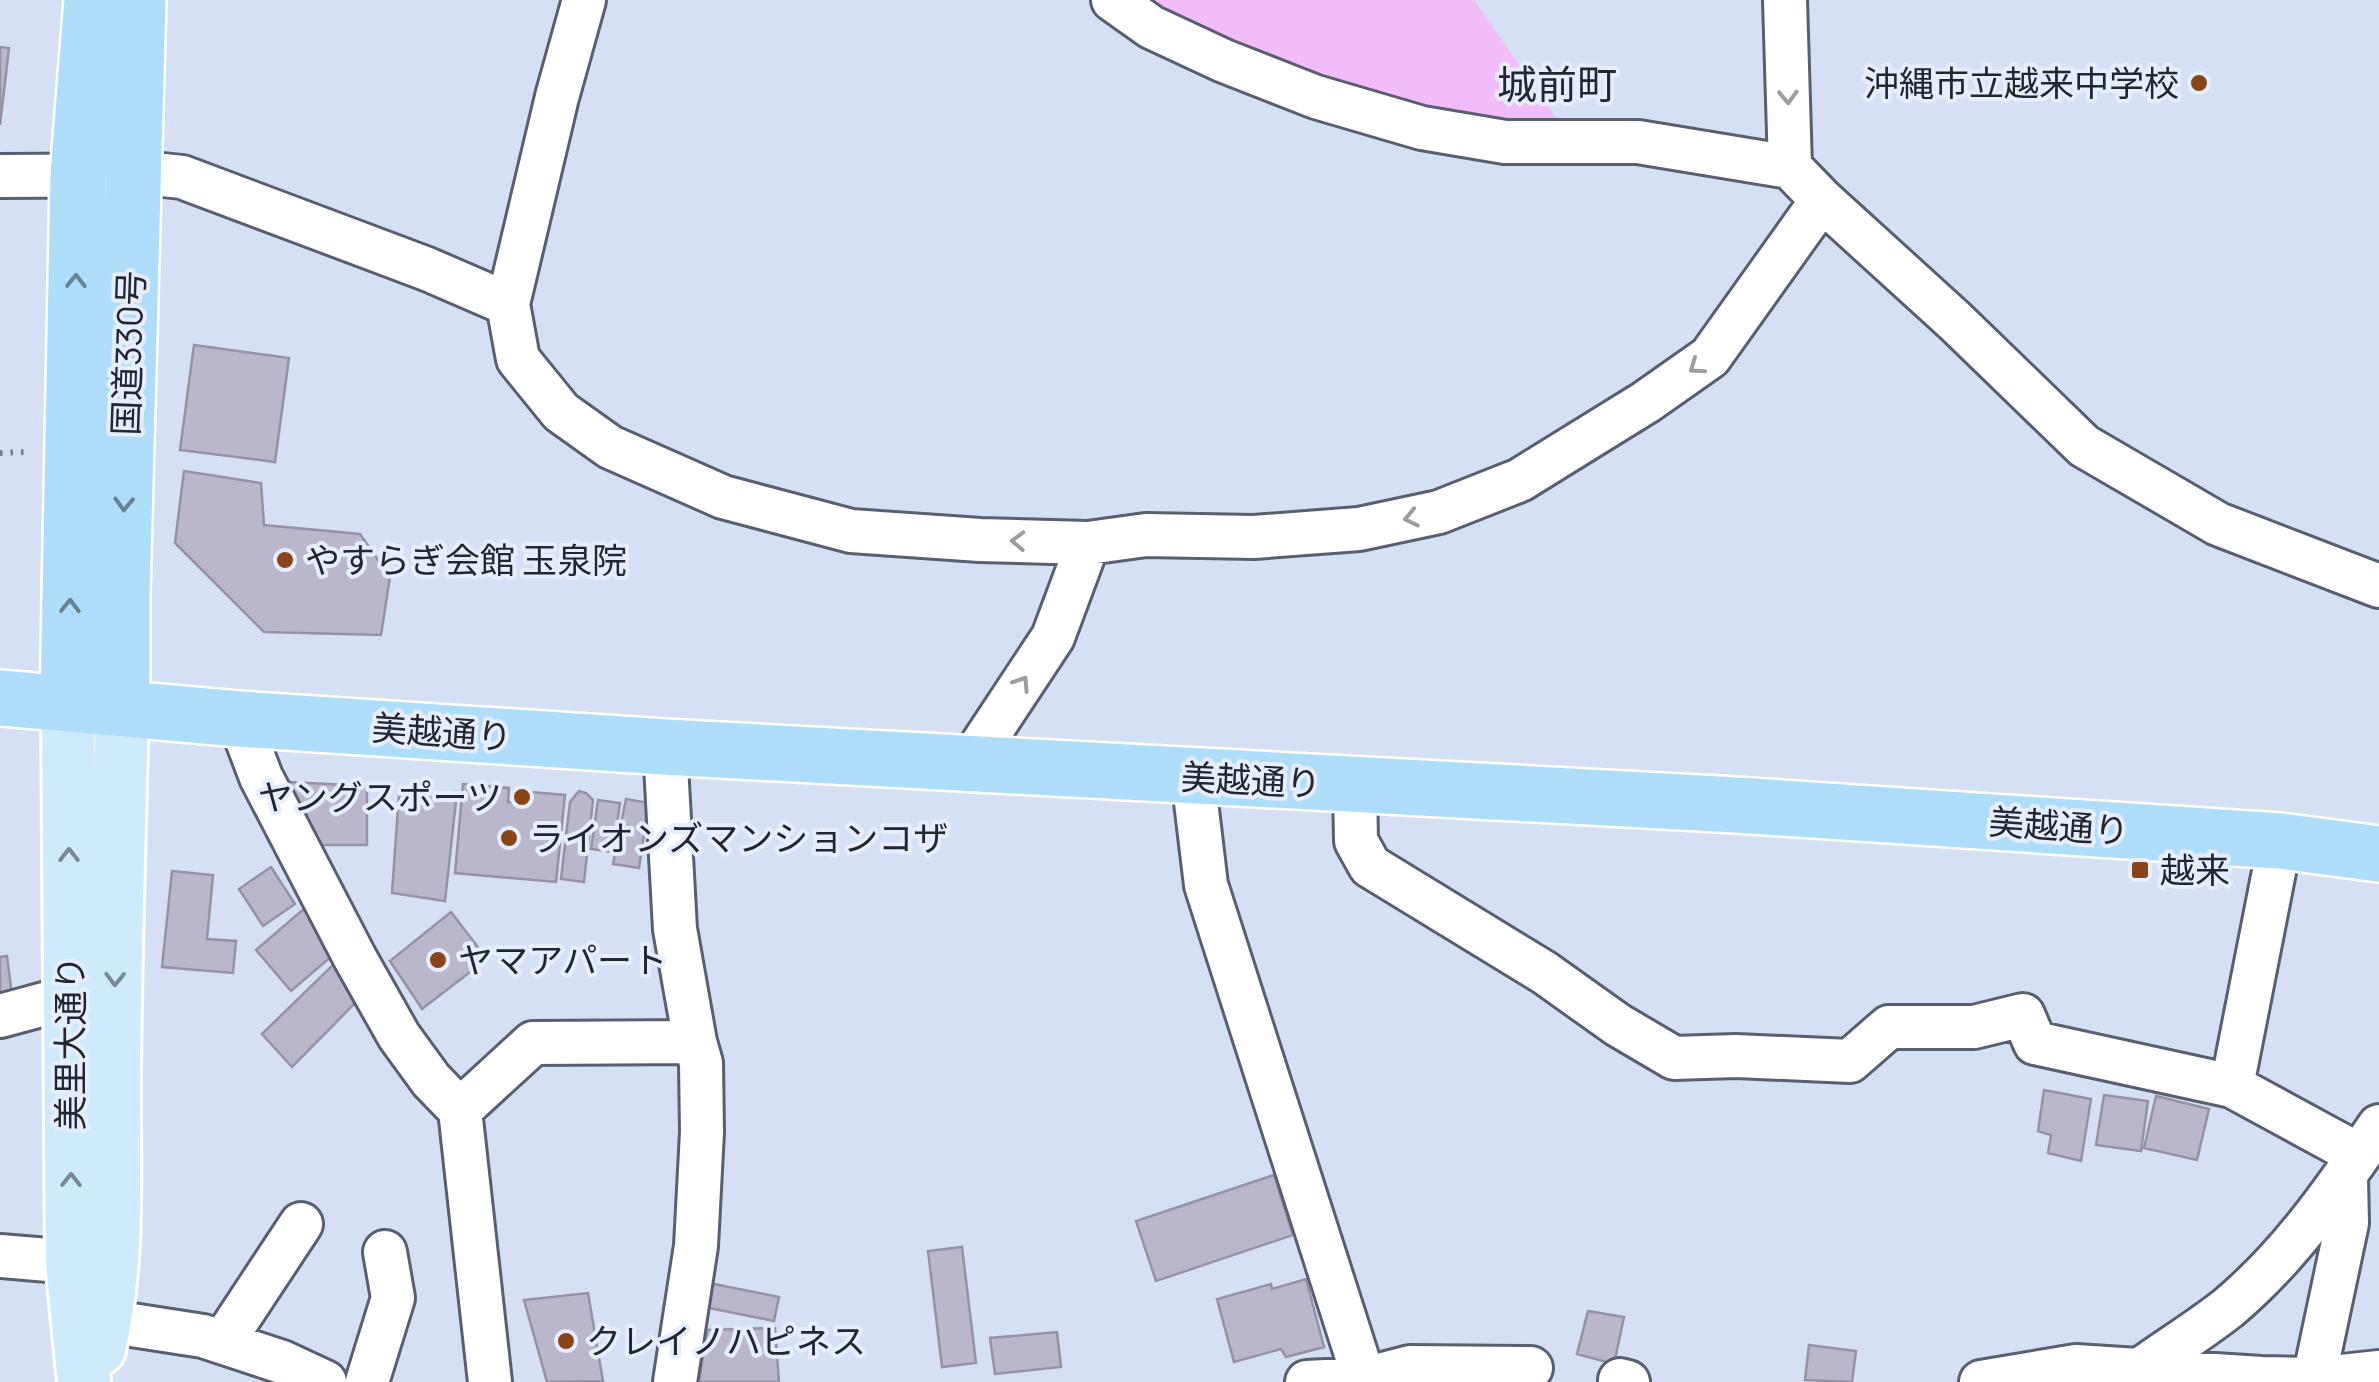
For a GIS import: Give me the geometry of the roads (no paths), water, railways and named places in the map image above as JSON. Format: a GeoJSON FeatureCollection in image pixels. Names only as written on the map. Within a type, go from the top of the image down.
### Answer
{"type":"FeatureCollection","features":[{"type":"Feature","properties":{"kind":"highway","name":"国道330号"},"geometry":{"type":"LineString","coordinates":[[68,704],[78,176],[92,0]]}},
{"type":"Feature","properties":{"kind":"highway","name":"国道330号"},"geometry":{"type":"LineString","coordinates":[[122,707],[138,0]]}},
{"type":"Feature","properties":{"kind":"highway","name":"美越通り"},"geometry":{"type":"LineString","coordinates":[[0,698],[666,747],[1736,805],[2280,841],[2379,854]]}},
{"type":"Feature","properties":{"kind":"main road","name":"美里大通り"},"geometry":{"type":"LineString","coordinates":[[68,704],[72,1262],[87,1382]]}},
{"type":"Feature","properties":{"kind":"main road","name":"美里大通り"},"geometry":{"type":"LineString","coordinates":[[87,1382],[106,1321],[112,1262],[122,707]]}},
{"type":"Feature","properties":{"kind":"street"},"geometry":{"type":"LineString","coordinates":[[584,0],[508,304],[518,359],[561,412],[610,447],[723,497],[850,531],[1088,543],[1146,535],[1254,537],[1359,529],[1439,512],[1520,480],[1710,357],[1822,200]]}},
{"type":"Feature","properties":{"kind":"street"},"geometry":{"type":"LineString","coordinates":[[1112,0],[1151,27],[1224,61],[1316,97],[1422,128],[1506,142],[1638,142],[1790,166],[2084,446],[2218,524],[2379,586]]}},
{"type":"Feature","properties":{"kind":"street"},"geometry":{"type":"LineString","coordinates":[[1785,0],[1790,166]]}},
{"type":"Feature","properties":{"kind":"street"},"geometry":{"type":"LineString","coordinates":[[0,176],[182,176],[508,304]]}},
{"type":"Feature","properties":{"kind":"street"},"geometry":{"type":"LineString","coordinates":[[969,764],[1052,636],[1088,543]]}},
{"type":"Feature","properties":{"kind":"street"},"geometry":{"type":"LineString","coordinates":[[240,718],[260,777],[355,958],[399,1036],[431,1080],[460,1110],[490,1382]]}},
{"type":"Feature","properties":{"kind":"street"},"geometry":{"type":"LineString","coordinates":[[666,747],[675,928],[702,1063],[696,1246],[675,1382]]}},
{"type":"Feature","properties":{"kind":"street"},"geometry":{"type":"LineString","coordinates":[[1193,777],[1206,886],[1365,1380]]}},
{"type":"Feature","properties":{"kind":"street"},"geometry":{"type":"LineString","coordinates":[[1356,785],[1356,842],[1370,866],[1674,1058],[1736,1056],[1850,1061],[1889,1027],[1974,1027],[2023,1016],[2035,1043],[2232,1086],[2361,1153]]}},
{"type":"Feature","properties":{"kind":"street"},"geometry":{"type":"LineString","coordinates":[[2232,1086],[2280,841]]}},
{"type":"Feature","properties":{"kind":"street"},"geometry":{"type":"LineString","coordinates":[[0,1016],[70,997]]}},
{"type":"Feature","properties":{"kind":"street"},"geometry":{"type":"LineString","coordinates":[[460,1110],[532,1043],[695,1042]]}},
{"type":"Feature","properties":{"kind":"street"},"geometry":{"type":"LineString","coordinates":[[2140,1370],[2228,1308],[2288,1249],[2361,1153]]}},
{"type":"Feature","properties":{"kind":"street"},"geometry":{"type":"LineString","coordinates":[[2314,1378],[2361,1153]]}},
{"type":"Feature","properties":{"kind":"street"},"geometry":{"type":"LineString","coordinates":[[224,1342],[301,1224]]}},
{"type":"Feature","properties":{"kind":"street"},"geometry":{"type":"LineString","coordinates":[[367,1382],[392,1298],[386,1252]]}},
{"type":"Feature","properties":{"kind":"street"},"geometry":{"type":"LineString","coordinates":[[0,1256],[72,1262]]}},
{"type":"Feature","properties":{"kind":"street"},"geometry":{"type":"LineString","coordinates":[[106,1321],[204,1336],[282,1362],[326,1382]]}},
{"type":"Feature","properties":{"kind":"street"},"geometry":{"type":"LineString","coordinates":[[1980,1382],[2076,1366],[2314,1378],[2379,1372]]}},
{"type":"Feature","properties":{"kind":"street"},"geometry":{"type":"LineString","coordinates":[[1308,1382],[1365,1380],[1410,1367],[1531,1368]]}},
{"type":"Feature","properties":{"kind":"place","name":"沖縄市立越来中学校"},"geometry":{"type":"Point","coordinates":[2199,83]}},
{"type":"Feature","properties":{"kind":"place","name":"やすらぎ会館 玉泉院"},"geometry":{"type":"Point","coordinates":[285,560]}},
{"type":"Feature","properties":{"kind":"place","name":"ヤングスポーツ"},"geometry":{"type":"Point","coordinates":[522,797]}},
{"type":"Feature","properties":{"kind":"place","name":"ライオンズマンションコザ"},"geometry":{"type":"Point","coordinates":[509,838]}},
{"type":"Feature","properties":{"kind":"place","name":"越来"},"geometry":{"type":"Point","coordinates":[2140,870]}},
{"type":"Feature","properties":{"kind":"place","name":"ヤマアパート"},"geometry":{"type":"Point","coordinates":[438,960]}},
{"type":"Feature","properties":{"kind":"place","name":"クレイノハピネス"},"geometry":{"type":"Point","coordinates":[566,1341]}},
{"type":"Feature","properties":{"kind":"district","name":"城前町"},"geometry":{"type":"Point","coordinates":[1557,83]}}]}
